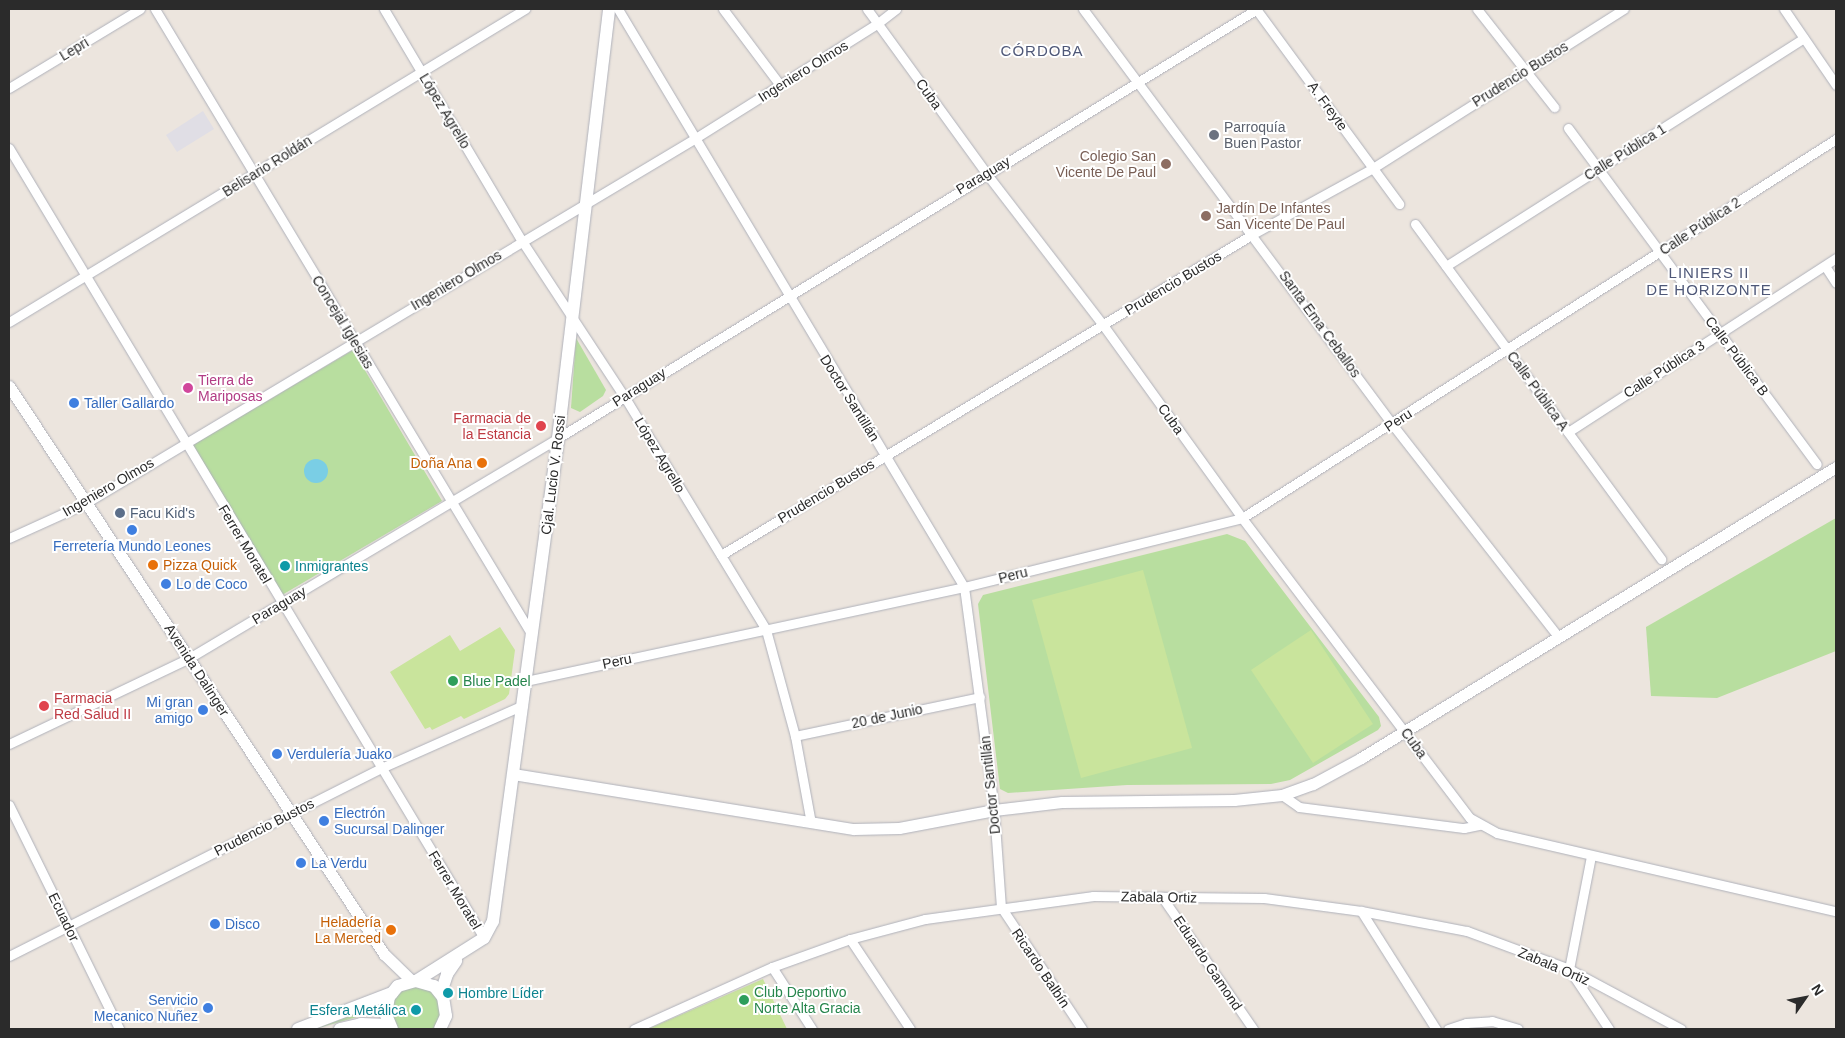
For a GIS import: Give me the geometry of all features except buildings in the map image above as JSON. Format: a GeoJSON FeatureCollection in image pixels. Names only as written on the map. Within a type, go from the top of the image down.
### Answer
{"type":"FeatureCollection","features":[{"type":"Feature","properties":{"kind":"main road","name":"Cjal. Lucio V. Rossi"},"geometry":{"type":"LineString","coordinates":[[484,938],[493,921],[523,705],[558,438],[584,202],[609,9]]}},
{"type":"Feature","properties":{"kind":"main road"},"geometry":{"type":"LineString","coordinates":[[298,1029],[414,981],[484,938]]}},
{"type":"Feature","properties":{"kind":"main road"},"geometry":{"type":"LineString","coordinates":[[441,993],[451,966],[471,947]]}},
{"type":"Feature","properties":{"kind":"main road"},"geometry":{"type":"LineString","coordinates":[[414,981],[430,984],[441,993],[447,1011],[443,1028]]}},
{"type":"Feature","properties":{"kind":"main road"},"geometry":{"type":"LineString","coordinates":[[340,1029],[361,1024],[391,1027],[386,1006],[393,991]]}},
{"type":"Feature","properties":{"kind":"street","name":"Lepri"},"geometry":{"type":"LineString","coordinates":[[9,88],[140,9]]}},
{"type":"Feature","properties":{"kind":"street","name":"Concejal Iglesias"},"geometry":{"type":"LineString","coordinates":[[155,9],[452,499],[532,635]]}},
{"type":"Feature","properties":{"kind":"street","name":"López Agrello"},"geometry":{"type":"LineString","coordinates":[[384,9],[522,241],[624,396],[766,630],[795,736],[811,823]]}},
{"type":"Feature","properties":{"kind":"street","name":"Belisario Roldán"},"geometry":{"type":"LineString","coordinates":[[9,322],[525,9]]}},
{"type":"Feature","properties":{"kind":"street","name":"Doctor Santillán"},"geometry":{"type":"LineString","coordinates":[[618,9],[787,296],[886,455],[964,587],[994,810],[1001,907]]}},
{"type":"Feature","properties":{"kind":"street"},"geometry":{"type":"LineString","coordinates":[[723,9],[780,85]]}},
{"type":"Feature","properties":{"kind":"street","name":"Cuba"},"geometry":{"type":"LineString","coordinates":[[867,9],[986,173],[1103,325],[1242,518],[1461,807],[1480,825]]}},
{"type":"Feature","properties":{"kind":"street","name":"Ingeniero Olmos"},"geometry":{"type":"LineString","coordinates":[[9,538],[86,503],[184,442],[522,241],[584,202],[694,140],[878,24],[896,9]]}},
{"type":"Feature","properties":{"kind":"street","name":"Santa Ema Ceballos"},"geometry":{"type":"LineString","coordinates":[[1083,9],[1253,234],[1392,424],[1559,638]]}},
{"type":"Feature","properties":{"kind":"street","name":"Paraguay"},"geometry":{"type":"LineString","coordinates":[[9,744],[189,658],[281,604],[452,499],[558,438],[986,173],[1256,9]]}},
{"type":"Feature","properties":{"kind":"street","name":"A. Freyte"},"geometry":{"type":"LineString","coordinates":[[1256,9],[1399,204]]}},
{"type":"Feature","properties":{"kind":"street"},"geometry":{"type":"LineString","coordinates":[[1477,9],[1554,107]]}},
{"type":"Feature","properties":{"kind":"street","name":"Prudencio Bustos"},"geometry":{"type":"LineString","coordinates":[[720,556],[1253,234],[1373,168],[1624,9]]}},
{"type":"Feature","properties":{"kind":"street"},"geometry":{"type":"LineString","coordinates":[[1784,9],[1836,84]]}},
{"type":"Feature","properties":{"kind":"street","name":"Calle Pública 1"},"geometry":{"type":"LineString","coordinates":[[1446,266],[1804,38]]}},
{"type":"Feature","properties":{"kind":"street","name":"Calle Pública B"},"geometry":{"type":"LineString","coordinates":[[1568,128],[1817,464]]}},
{"type":"Feature","properties":{"kind":"street","name":"Calle Pública 2"},"geometry":{"type":"LineString","coordinates":[[1463,377],[1836,139]]}},
{"type":"Feature","properties":{"kind":"street","name":"Ferrer Moratel"},"geometry":{"type":"LineString","coordinates":[[9,148],[281,604],[484,938]]}},
{"type":"Feature","properties":{"kind":"street","name":"Calle Pública A"},"geometry":{"type":"LineString","coordinates":[[1415,224],[1661,559]]}},
{"type":"Feature","properties":{"kind":"street","name":"Calle Pública 3"},"geometry":{"type":"LineString","coordinates":[[1568,432],[1836,258]]}},
{"type":"Feature","properties":{"kind":"street"},"geometry":{"type":"LineString","coordinates":[[1825,266],[1836,283]]}},
{"type":"Feature","properties":{"kind":"street","name":"Peru"},"geometry":{"type":"LineString","coordinates":[[526,681],[964,587],[1242,518],[1463,377]]}},
{"type":"Feature","properties":{"kind":"street","name":"Avenida Dalinger"},"geometry":{"type":"LineString","coordinates":[[9,386],[384,954],[414,981]]}},
{"type":"Feature","properties":{"kind":"street"},"geometry":{"type":"LineString","coordinates":[[513,774],[854,829],[899,828],[994,810],[1062,802],[1243,799],[1282,795],[1312,784],[1405,732],[1836,468]]}},
{"type":"Feature","properties":{"kind":"street","name":"20 de Junio"},"geometry":{"type":"LineString","coordinates":[[795,736],[980,697]]}},
{"type":"Feature","properties":{"kind":"street","name":"Prudencio Bustos"},"geometry":{"type":"LineString","coordinates":[[9,956],[381,768],[523,705]]}},
{"type":"Feature","properties":{"kind":"street"},"geometry":{"type":"LineString","coordinates":[[1282,795],[1299,807],[1464,828],[1480,825],[1496,833],[1836,911]]}},
{"type":"Feature","properties":{"kind":"street","name":"Ecuador"},"geometry":{"type":"LineString","coordinates":[[9,805],[120,1029]]}},
{"type":"Feature","properties":{"kind":"street"},"geometry":{"type":"LineString","coordinates":[[1592,856],[1568,969],[1609,1029]]}},
{"type":"Feature","properties":{"kind":"street","name":"Zabala Ortiz"},"geometry":{"type":"LineString","coordinates":[[634,1029],[772,967],[850,939],[925,919],[1001,907],[1093,896],[1264,898],[1362,911],[1467,931],[1568,969],[1681,1029]]}},
{"type":"Feature","properties":{"kind":"street","name":"Eduardo Gamond"},"geometry":{"type":"LineString","coordinates":[[1162,897],[1253,1029]]}},
{"type":"Feature","properties":{"kind":"street","name":"Ricardo Balbín"},"geometry":{"type":"LineString","coordinates":[[1001,907],[1082,1029]]}},
{"type":"Feature","properties":{"kind":"street"},"geometry":{"type":"LineString","coordinates":[[1362,911],[1436,1029]]}},
{"type":"Feature","properties":{"kind":"street"},"geometry":{"type":"LineString","coordinates":[[850,939],[910,1029]]}},
{"type":"Feature","properties":{"kind":"street","name":"Avenida Dalinger"},"geometry":{"type":"LineString","coordinates":[[384,954],[393,991]]}},
{"type":"Feature","properties":{"kind":"street"},"geometry":{"type":"LineString","coordinates":[[772,967],[812,1029]]}},
{"type":"Feature","properties":{"kind":"street"},"geometry":{"type":"LineString","coordinates":[[1448,1029],[1466,1022],[1492,1021],[1518,1029]]}},
{"type":"Feature","properties":{"kind":"shaded area"},"geometry":{"type":"Polygon","coordinates":[[[203,111],[214,129],[177,152],[166,135],[203,111]]]}},
{"type":"Feature","properties":{"kind":"green space"},"geometry":{"type":"Polygon","coordinates":[[[576,338],[606,390],[603,396],[580,412],[571,408],[576,338]]]}},
{"type":"Feature","properties":{"kind":"green space"},"geometry":{"type":"Polygon","coordinates":[[[353,350],[442,501],[282,595],[193,445],[353,350]]]}},
{"type":"Feature","properties":{"kind":"green space"},"geometry":{"type":"Polygon","coordinates":[[[1836,518],[1836,651],[1717,698],[1651,696],[1646,627],[1836,518]]]}},
{"type":"Feature","properties":{"kind":"green space"},"geometry":{"type":"Polygon","coordinates":[[[1227,534],[1245,541],[1379,717],[1381,726],[1378,730],[1290,780],[1271,784],[1127,785],[1008,793],[1000,789],[978,604],[983,595],[1227,534]]]}},
{"type":"Feature","properties":{"kind":"green space"},"geometry":{"type":"Polygon","coordinates":[[[1143,570],[1192,748],[1081,778],[1032,600],[1143,570]]]}},
{"type":"Feature","properties":{"kind":"green space","name":"Blue Padel"},"geometry":{"type":"Polygon","coordinates":[[[500,627],[515,650],[509,694],[505,699],[464,719],[461,716],[432,730],[430,727],[425,729],[390,672],[450,635],[460,651],[500,627]]]}},
{"type":"Feature","properties":{"kind":"green space"},"geometry":{"type":"Polygon","coordinates":[[[1311,630],[1373,724],[1313,763],[1251,670],[1311,630]]]}},
{"type":"Feature","properties":{"kind":"green space","name":"Club Deportivo Norte Alta Gracia"},"geometry":{"type":"Polygon","coordinates":[[[763,979],[787,1029],[648,1029],[763,979]]]}},
{"type":"Feature","properties":{"kind":"green space"},"geometry":{"type":"Polygon","coordinates":[[[407,986],[432,990],[443,1008],[435,1029],[398,1029],[393,1023],[392,1000],[407,986]]]}},
{"type":"Feature","properties":{"kind":"green space"},"geometry":{"type":"Polygon","coordinates":[[[379,1005],[379,1016],[364,1015],[315,1029],[379,1005]]]}},
{"type":"Feature","properties":{"kind":"water"},"geometry":{"type":"Polygon","coordinates":[[[316,459],[325,462],[328,471],[325,480],[316,483],[307,480],[304,471],[307,462],[316,459]]]}},
{"type":"Feature","properties":{"kind":"place","name":"Parroquía Buen Pastor"},"geometry":{"type":"Point","coordinates":[1214,135]}},
{"type":"Feature","properties":{"kind":"place","name":"Colegio San Vicente De Paul"},"geometry":{"type":"Point","coordinates":[1166,164]}},
{"type":"Feature","properties":{"kind":"place","name":"Jardín De Infantes San Vicente De Paul"},"geometry":{"type":"Point","coordinates":[1206,216]}},
{"type":"Feature","properties":{"kind":"place","name":"Tierra de Mariposas"},"geometry":{"type":"Point","coordinates":[188,388]}},
{"type":"Feature","properties":{"kind":"place","name":"Taller Gallardo"},"geometry":{"type":"Point","coordinates":[74,403]}},
{"type":"Feature","properties":{"kind":"place","name":"Farmacia de la Estancia"},"geometry":{"type":"Point","coordinates":[541,426]}},
{"type":"Feature","properties":{"kind":"place","name":"Doña Ana"},"geometry":{"type":"Point","coordinates":[482,463]}},
{"type":"Feature","properties":{"kind":"place","name":"Facu Kid's"},"geometry":{"type":"Point","coordinates":[120,513]}},
{"type":"Feature","properties":{"kind":"place","name":"Ferretería Mundo Leones"},"geometry":{"type":"Point","coordinates":[132,530]}},
{"type":"Feature","properties":{"kind":"place","name":"Pizza Quick"},"geometry":{"type":"Point","coordinates":[153,565]}},
{"type":"Feature","properties":{"kind":"place","name":"Inmigrantes"},"geometry":{"type":"Point","coordinates":[285,566]}},
{"type":"Feature","properties":{"kind":"place","name":"Lo de Coco"},"geometry":{"type":"Point","coordinates":[166,584]}},
{"type":"Feature","properties":{"kind":"place","name":"Blue Padel"},"geometry":{"type":"Point","coordinates":[453,681]}},
{"type":"Feature","properties":{"kind":"place","name":"Farmacia Red Salud II"},"geometry":{"type":"Point","coordinates":[44,706]}},
{"type":"Feature","properties":{"kind":"place","name":"Mi gran amigo"},"geometry":{"type":"Point","coordinates":[203,710]}},
{"type":"Feature","properties":{"kind":"place","name":"Verdulería Juako"},"geometry":{"type":"Point","coordinates":[277,754]}},
{"type":"Feature","properties":{"kind":"place","name":"Electrón Sucursal Dalinger"},"geometry":{"type":"Point","coordinates":[324,821]}},
{"type":"Feature","properties":{"kind":"place","name":"La Verdu"},"geometry":{"type":"Point","coordinates":[301,863]}},
{"type":"Feature","properties":{"kind":"place","name":"Disco"},"geometry":{"type":"Point","coordinates":[215,924]}},
{"type":"Feature","properties":{"kind":"place","name":"Heladería La Merced"},"geometry":{"type":"Point","coordinates":[391,930]}},
{"type":"Feature","properties":{"kind":"place","name":"Hombre Líder"},"geometry":{"type":"Point","coordinates":[448,993]}},
{"type":"Feature","properties":{"kind":"place","name":"Club Deportivo Norte Alta Gracia"},"geometry":{"type":"Point","coordinates":[744,1000]}},
{"type":"Feature","properties":{"kind":"place","name":"Servicio Mecanico Nuñez"},"geometry":{"type":"Point","coordinates":[208,1008]}},
{"type":"Feature","properties":{"kind":"place","name":"Esfera Metálica"},"geometry":{"type":"Point","coordinates":[416,1010]}},
{"type":"Feature","properties":{"kind":"district","name":"CÓRDOBA"},"geometry":{"type":"Point","coordinates":[1042,51]}},
{"type":"Feature","properties":{"kind":"district","name":"LINIERS II DE HORIZONTE"},"geometry":{"type":"Point","coordinates":[1709,280]}}]}
